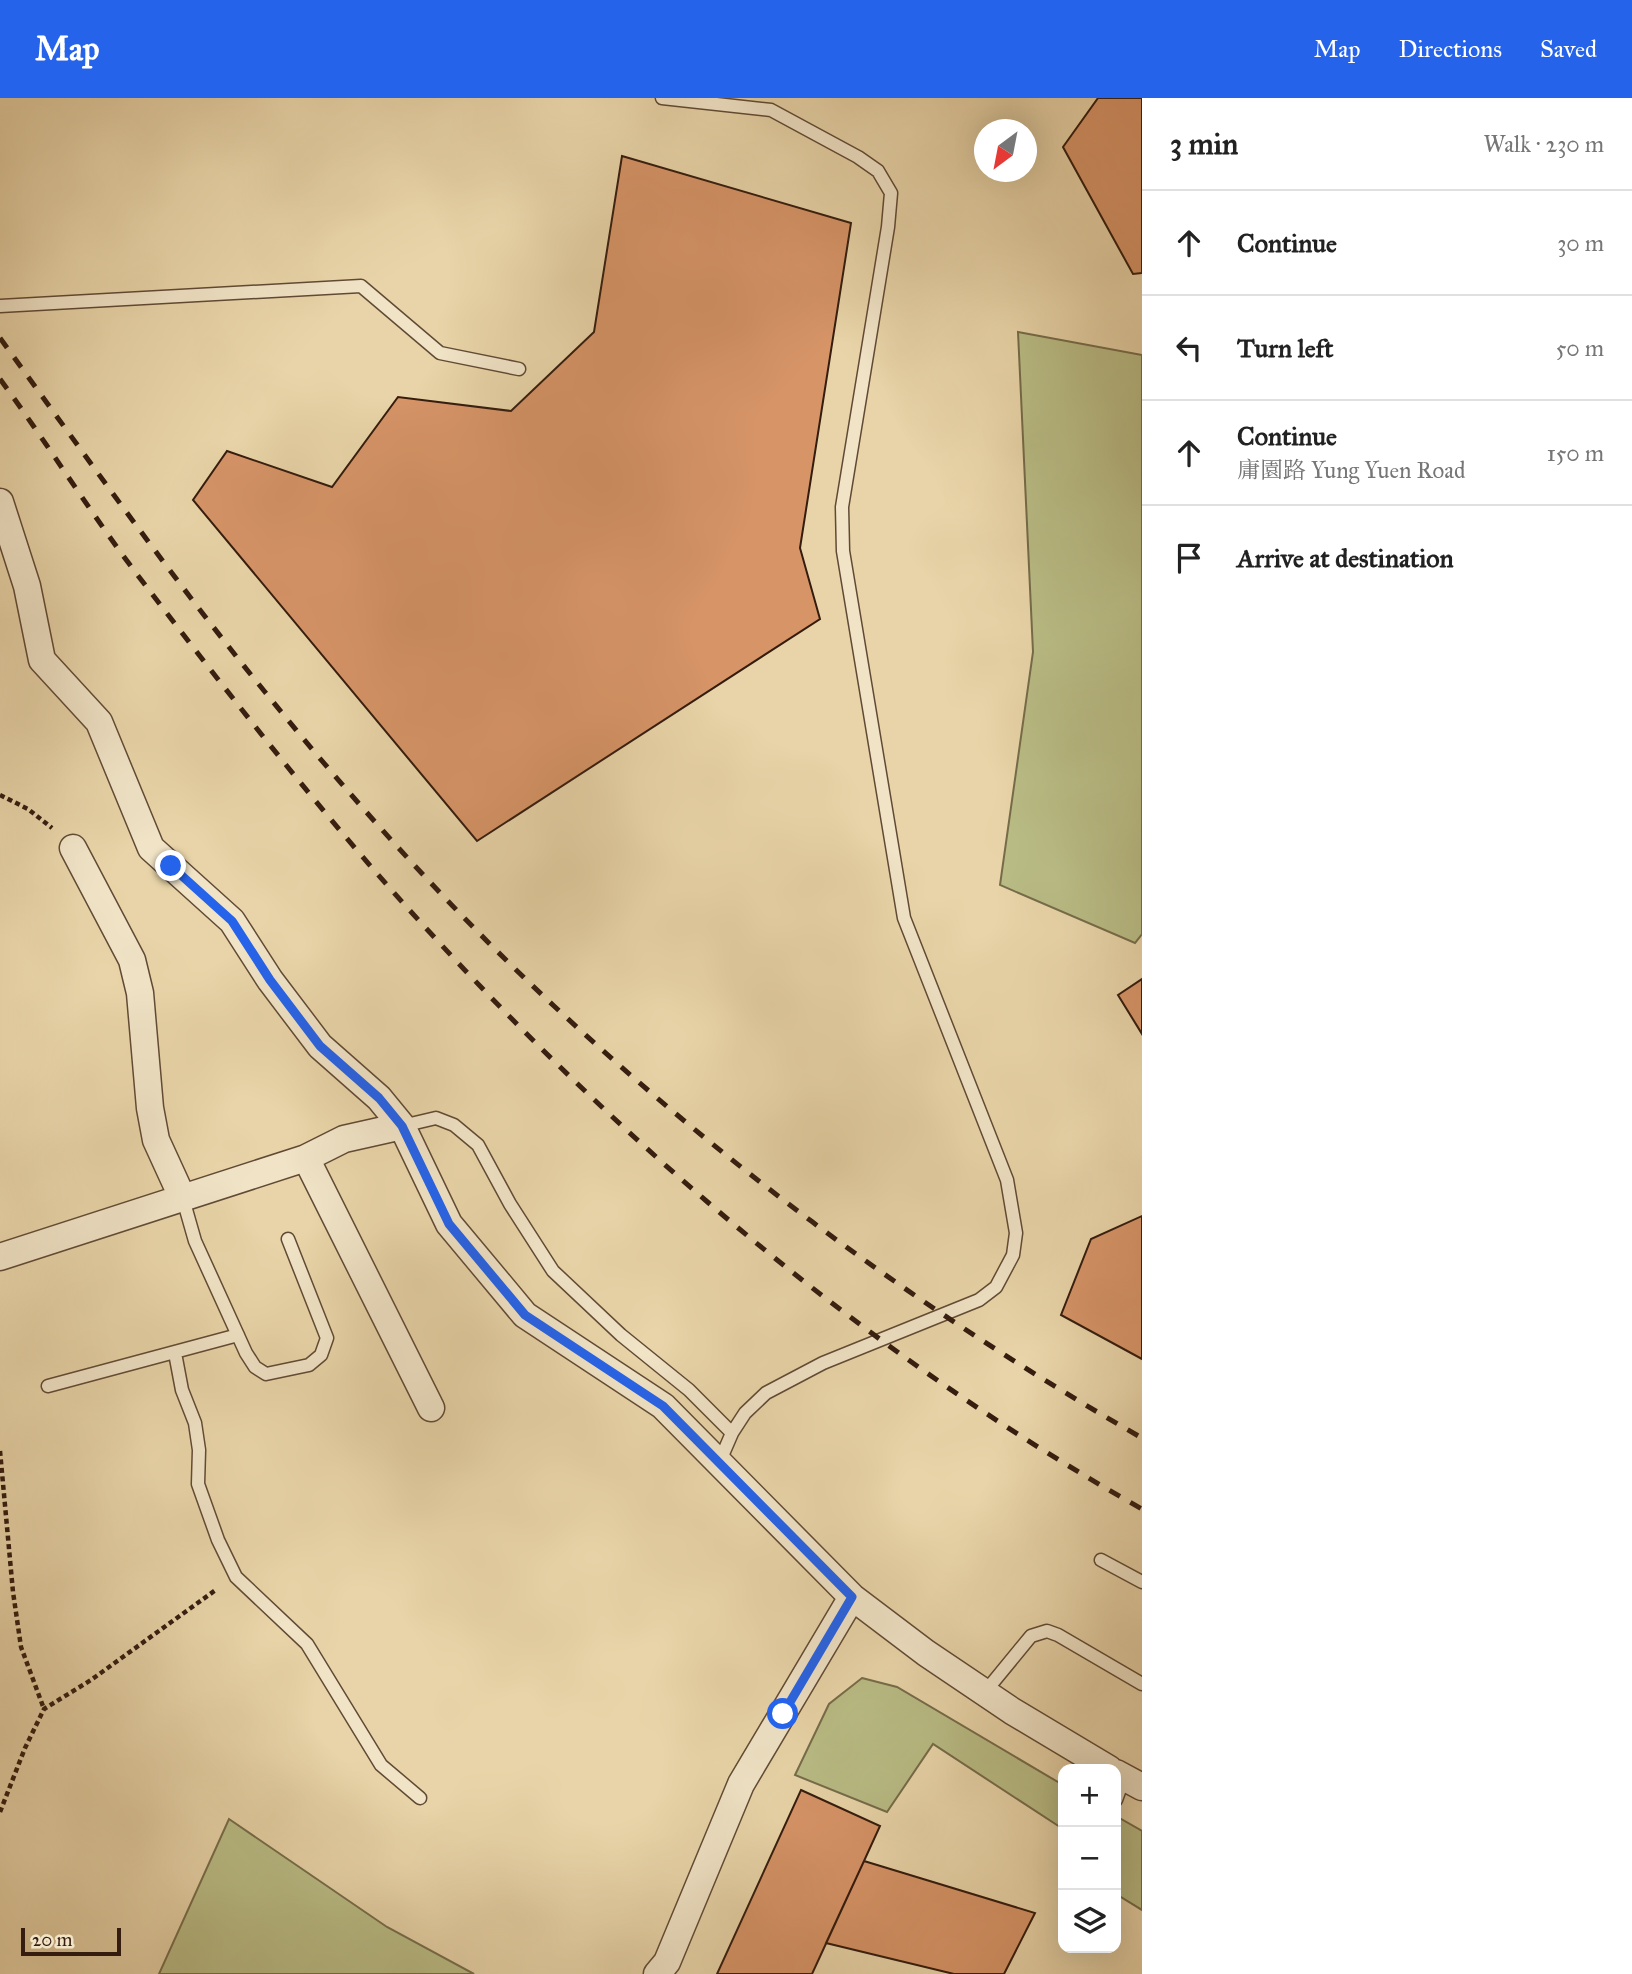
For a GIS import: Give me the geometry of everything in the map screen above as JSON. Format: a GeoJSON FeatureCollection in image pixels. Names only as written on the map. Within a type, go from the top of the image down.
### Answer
{"type":"FeatureCollection","features":[{"type":"Feature","properties":{"kind":"street"},"geometry":{"type":"LineString","coordinates":[[0,502],[27,586],[42,660],[99,722],[151,848],[232,921],[270,980],[320,1046],[379,1098],[402,1126],[449,1224],[525,1315],[663,1406],[852,1597],[926,1653],[1094,1764]]}},
{"type":"Feature","properties":{"kind":"street"},"geometry":{"type":"LineString","coordinates":[[73,848],[132,960],[140,993],[150,1108],[156,1140],[183,1199]]}},
{"type":"Feature","properties":{"kind":"street"},"geometry":{"type":"LineString","coordinates":[[0,1257],[306,1158],[344,1139],[402,1126]]}},
{"type":"Feature","properties":{"kind":"street"},"geometry":{"type":"LineString","coordinates":[[306,1158],[431,1409]]}},
{"type":"Feature","properties":{"kind":"street"},"geometry":{"type":"LineString","coordinates":[[657,1974],[667,1962],[741,1784],[852,1597]]}},
{"type":"Feature","properties":{"kind":"lane"},"geometry":{"type":"LineString","coordinates":[[662,98],[771,110],[868,164],[878,171],[891,193],[842,507],[843,551],[904,918],[1007,1180],[1016,1233],[1013,1255],[996,1287],[979,1300],[823,1363],[766,1393],[745,1413],[732,1433],[719,1462]]}},
{"type":"Feature","properties":{"kind":"lane"},"geometry":{"type":"LineString","coordinates":[[0,306],[361,286],[440,354],[519,369]]}},
{"type":"Feature","properties":{"kind":"lane"},"geometry":{"type":"LineString","coordinates":[[402,1126],[436,1118],[454,1125],[478,1145],[510,1204],[553,1271],[621,1335],[689,1390],[732,1433]]}},
{"type":"Feature","properties":{"kind":"lane"},"geometry":{"type":"LineString","coordinates":[[183,1199],[195,1241],[238,1335],[255,1367],[266,1374],[309,1365],[321,1355],[327,1338],[288,1239]]}},
{"type":"Feature","properties":{"kind":"lane"},"geometry":{"type":"LineString","coordinates":[[48,1386],[238,1335]]}},
{"type":"Feature","properties":{"kind":"lane"},"geometry":{"type":"LineString","coordinates":[[175,1353],[182,1390],[195,1423],[199,1450],[198,1484],[218,1540],[236,1577],[307,1644],[381,1765],[420,1798]]}},
{"type":"Feature","properties":{"kind":"lane"},"geometry":{"type":"LineString","coordinates":[[1101,1560],[1142,1581]]}},
{"type":"Feature","properties":{"kind":"lane"},"geometry":{"type":"LineString","coordinates":[[985,1692],[1031,1636],[1047,1631],[1142,1684]]}},
{"type":"Feature","properties":{"kind":"path"},"geometry":{"type":"LineString","coordinates":[[0,795],[28,809],[73,848]]}},
{"type":"Feature","properties":{"kind":"path"},"geometry":{"type":"LineString","coordinates":[[0,1451],[21,1647],[44,1709]]}},
{"type":"Feature","properties":{"kind":"path"},"geometry":{"type":"LineString","coordinates":[[0,1812],[24,1748],[44,1709],[91,1680],[236,1577]]}},
{"type":"Feature","properties":{"kind":"green space"},"geometry":{"type":"Polygon","coordinates":[[[1018,332],[1142,355],[1142,934],[1135,943],[1000,885],[1033,652],[1018,332]]]}},
{"type":"Feature","properties":{"kind":"green space"},"geometry":{"type":"Polygon","coordinates":[[[862,1678],[897,1687],[1058,1782],[1058,1826],[933,1744],[887,1812],[795,1775],[829,1704],[862,1678]]]}},
{"type":"Feature","properties":{"kind":"green space"},"geometry":{"type":"Polygon","coordinates":[[[229,1819],[387,1927],[474,1974],[159,1974],[229,1819]]]}},
{"type":"Feature","properties":{"kind":"green space"},"geometry":{"type":"Polygon","coordinates":[[[1121,1819],[1142,1831],[1142,1910],[1121,1897],[1121,1819]]]}},
{"type":"Feature","properties":{"kind":"building"},"geometry":{"type":"Polygon","coordinates":[[[1098,98],[1142,98],[1142,273],[1133,274],[1063,147],[1098,98]]]}},
{"type":"Feature","properties":{"kind":"building"},"geometry":{"type":"Polygon","coordinates":[[[622,156],[851,223],[800,548],[820,619],[477,841],[193,500],[227,451],[332,487],[398,397],[511,411],[594,332],[622,156]]]}},
{"type":"Feature","properties":{"kind":"building"},"geometry":{"type":"Polygon","coordinates":[[[1142,979],[1142,1034],[1118,995],[1142,979]]]}},
{"type":"Feature","properties":{"kind":"building"},"geometry":{"type":"Polygon","coordinates":[[[1142,1216],[1142,1359],[1061,1315],[1091,1239],[1142,1216]]]}},
{"type":"Feature","properties":{"kind":"building"},"geometry":{"type":"Polygon","coordinates":[[[801,1790],[880,1826],[812,1974],[717,1974],[801,1790]]]}},
{"type":"Feature","properties":{"kind":"building"},"geometry":{"type":"Polygon","coordinates":[[[864,1861],[1035,1913],[1004,1974],[954,1974],[826,1943],[864,1861]]]}},
{"type":"Feature","properties":{"kind":"railway"},"geometry":{"type":"LineString","coordinates":[[0,338],[163,562],[265,692],[404,854],[515,969],[622,1068],[691,1127],[835,1239],[985,1343],[1142,1438]]}},
{"type":"Feature","properties":{"kind":"railway"},"geometry":{"type":"LineString","coordinates":[[0,379],[127,561],[251,721],[397,896],[513,1020],[679,1177],[766,1251],[856,1322],[1044,1451],[1142,1509]]}},
{"type":"Feature","properties":{"kind":"route"},"geometry":{"type":"LineString","coordinates":[[171,866],[232,921],[270,980],[320,1046],[379,1098],[402,1126],[449,1224],[525,1315],[663,1406],[852,1597],[783,1714]]}}]}
